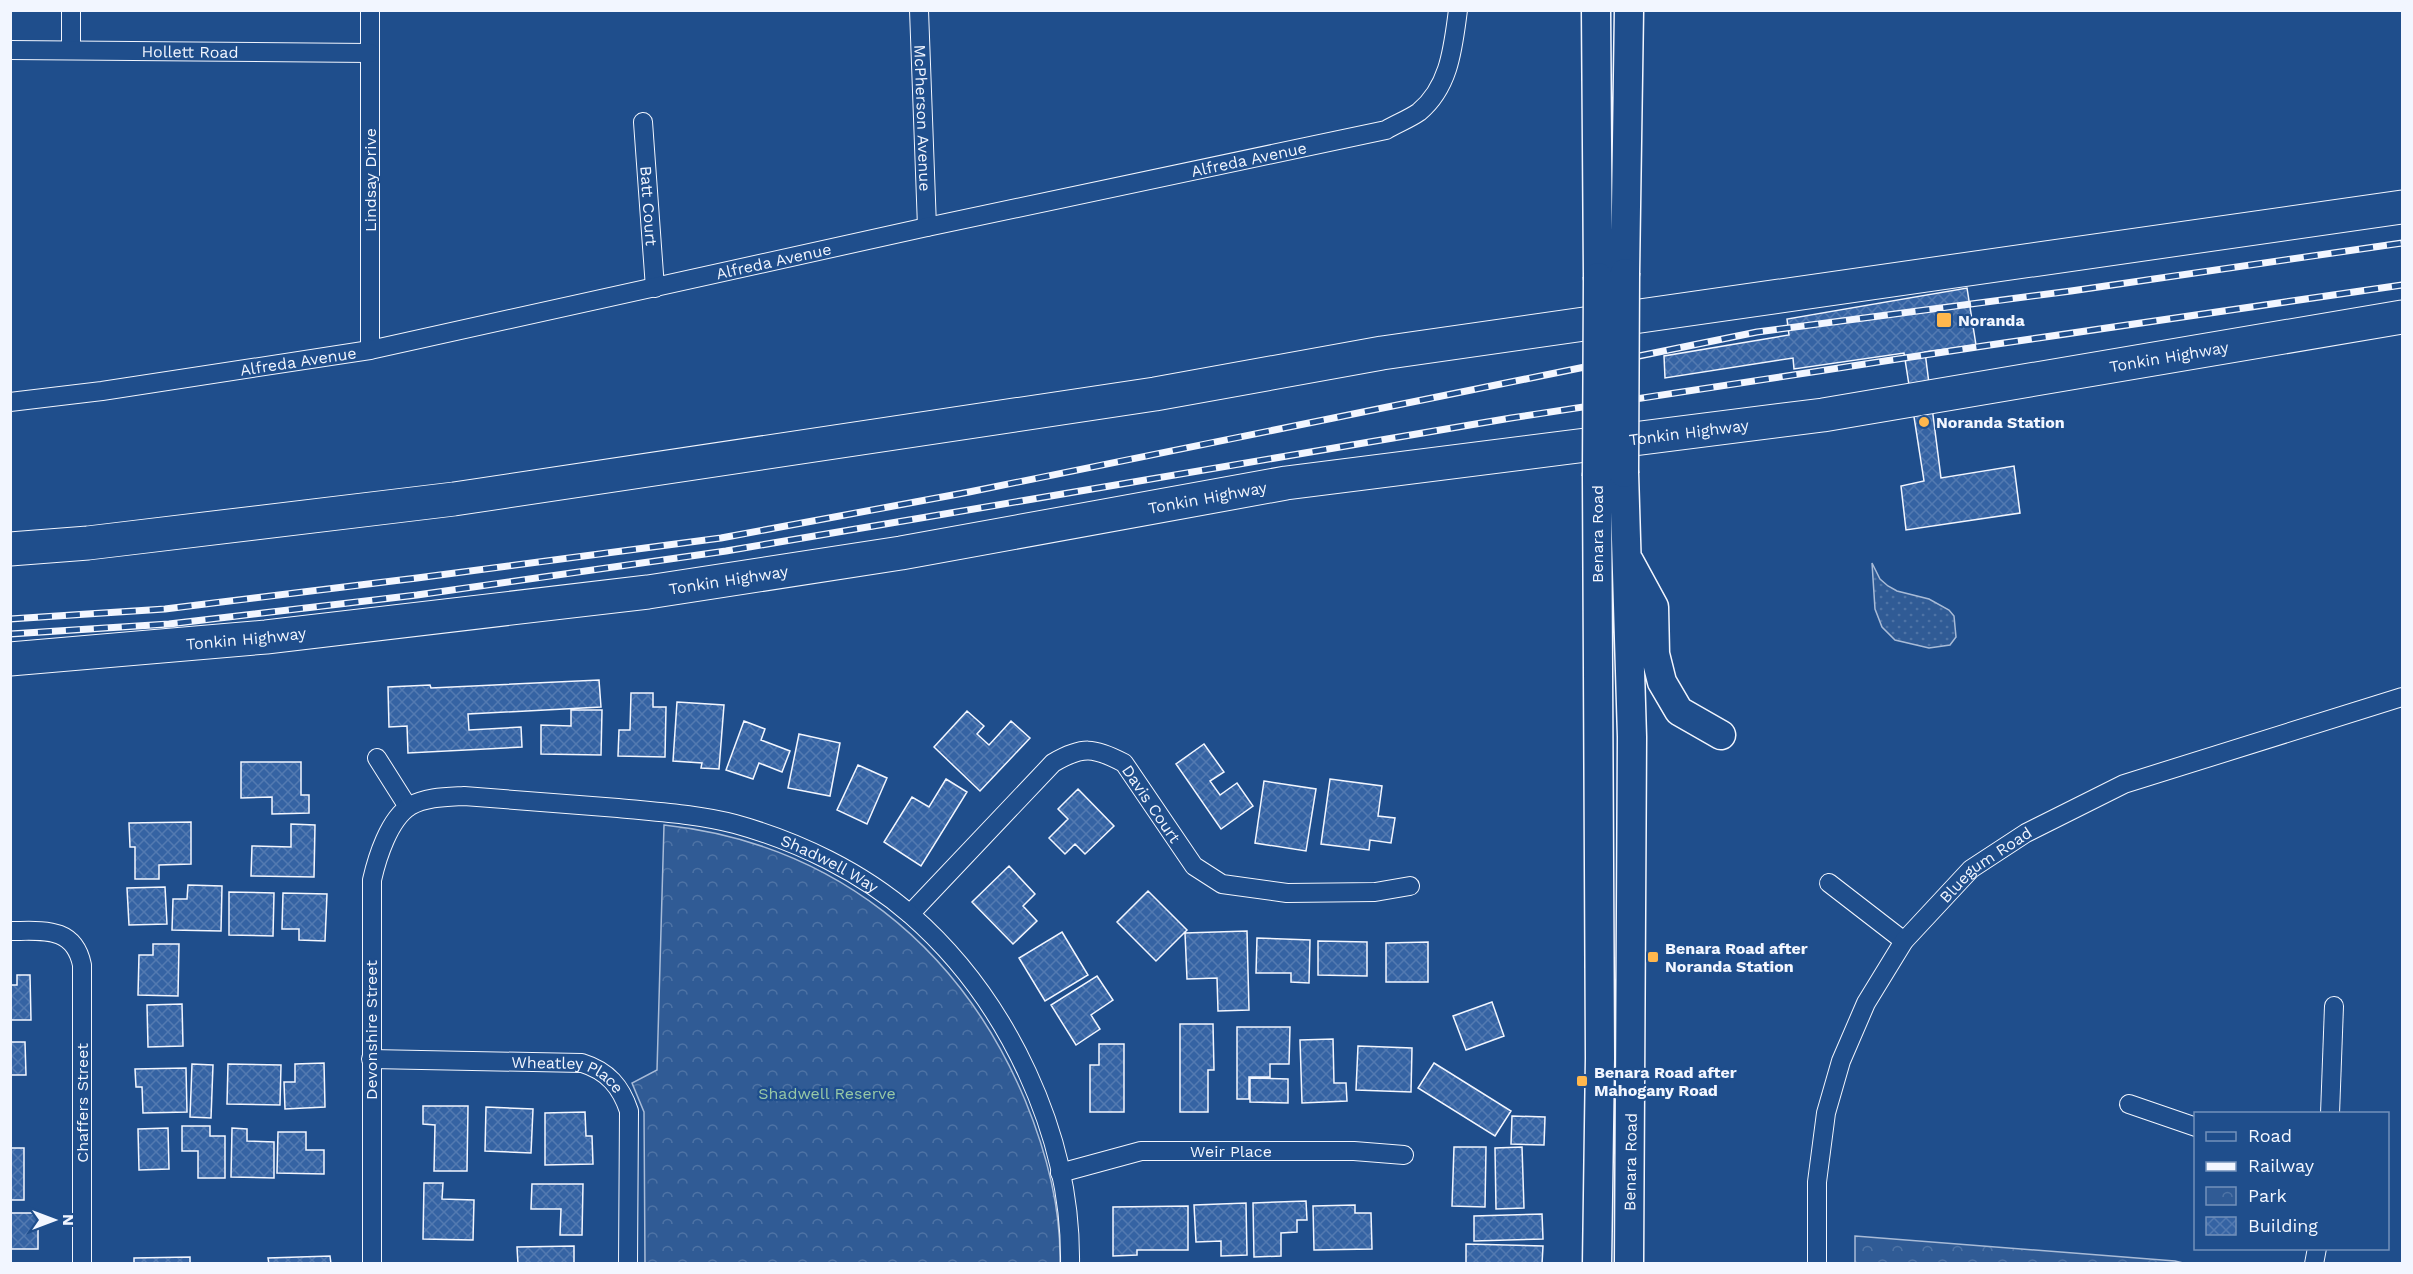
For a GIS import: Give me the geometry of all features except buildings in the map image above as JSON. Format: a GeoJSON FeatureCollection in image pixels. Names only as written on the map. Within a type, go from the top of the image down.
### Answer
{"type":"FeatureCollection","features":[{"type":"Feature","properties":{"kind":"highway"},"geometry":{"type":"LineString","coordinates":[[10,549],[88,543],[454,499],[1155,394],[1394,351],[2403,207]]}},
{"type":"Feature","properties":{"kind":"highway","name":"Tonkin Highway"},"geometry":{"type":"LineString","coordinates":[[10,658],[301,633],[648,592],[924,549],[1286,483],[1823,415],[2403,317]]}},
{"type":"Feature","properties":{"kind":"main road","name":"Benara Road"},"geometry":{"type":"LineString","coordinates":[[1596,10],[1612,275]]}},
{"type":"Feature","properties":{"kind":"main road","name":"Benara Road"},"geometry":{"type":"LineString","coordinates":[[1598,1252],[1612,275],[1629,10]]}},
{"type":"Feature","properties":{"kind":"main road","name":"Benara Road"},"geometry":{"type":"LineString","coordinates":[[1610,475],[1627,557],[1632,738],[1629,1263]]}},
{"type":"Feature","properties":{"kind":"main road"},"geometry":{"type":"LineString","coordinates":[[1627,557],[1654,607],[1655,654],[1662,682],[1678,711],[1721,735]]}},
{"type":"Feature","properties":{"kind":"main road","name":"Benara Road"},"geometry":{"type":"LineString","coordinates":[[1600,1058],[1614,997],[1613,753],[1632,738]]}},
{"type":"Feature","properties":{"kind":"main road"},"geometry":{"type":"LineString","coordinates":[[1598,1252],[1611,1196],[1615,1119],[1619,1112],[1623,1111],[1630,1122]]}},
{"type":"Feature","properties":{"kind":"street"},"geometry":{"type":"LineString","coordinates":[[71,10],[71,50]]}},
{"type":"Feature","properties":{"kind":"street","name":"Lindsay Drive"},"geometry":{"type":"LineString","coordinates":[[370,10],[370,350]]}},
{"type":"Feature","properties":{"kind":"street","name":"McPherson Avenue"},"geometry":{"type":"LineString","coordinates":[[919,10],[927,227]]}},
{"type":"Feature","properties":{"kind":"street","name":"Alfreda Avenue"},"geometry":{"type":"LineString","coordinates":[[10,402],[102,391],[370,350],[927,227],[1386,130],[1419,112],[1441,86],[1451,62],[1458,10]]}},
{"type":"Feature","properties":{"kind":"street","name":"Hollett Road"},"geometry":{"type":"LineString","coordinates":[[10,50],[370,53]]}},
{"type":"Feature","properties":{"kind":"street","name":"Batt Court"},"geometry":{"type":"LineString","coordinates":[[643,123],[655,288]]}},
{"type":"Feature","properties":{"kind":"street","name":"Bluegum Road"},"geometry":{"type":"LineString","coordinates":[[1817,1263],[1817,1182],[1826,1113],[1840,1061],[1866,1003],[1904,941],[1971,869],[2026,833],[2124,784],[2403,697]]}},
{"type":"Feature","properties":{"kind":"street","name":"Davis Court"},"geometry":{"type":"LineString","coordinates":[[910,914],[1053,763],[1072,752],[1092,750],[1108,754],[1124,763],[1194,866],[1222,884],[1287,892],[1375,892],[1410,886]]}},
{"type":"Feature","properties":{"kind":"street"},"geometry":{"type":"LineString","coordinates":[[377,758],[408,807]]}},
{"type":"Feature","properties":{"kind":"street","name":"Shadwell Way"},"geometry":{"type":"LineString","coordinates":[[408,807],[433,798],[464,796],[663,812],[734,824],[815,854],[873,888],[910,914],[934,936],[976,987],[1009,1037],[1039,1103],[1060,1173],[1066,1204],[1070,1263]]}},
{"type":"Feature","properties":{"kind":"street","name":"Devonshire Street"},"geometry":{"type":"LineString","coordinates":[[372,1263],[372,880],[376,860],[384,843],[396,821],[408,807]]}},
{"type":"Feature","properties":{"kind":"street"},"geometry":{"type":"LineString","coordinates":[[1829,883],[1904,941]]}},
{"type":"Feature","properties":{"kind":"street","name":"Chaffers Street"},"geometry":{"type":"LineString","coordinates":[[10,931],[56,933],[75,945],[82,965],[82,1263]]}},
{"type":"Feature","properties":{"kind":"street"},"geometry":{"type":"LineString","coordinates":[[2330,1112],[2334,1005]]}},
{"type":"Feature","properties":{"kind":"street","name":"Wheatley Place"},"geometry":{"type":"LineString","coordinates":[[371,1059],[582,1063],[599,1068],[623,1094],[629,1111],[628,1263]]}},
{"type":"Feature","properties":{"kind":"street"},"geometry":{"type":"LineString","coordinates":[[2129,1104],[2194,1126]]}},
{"type":"Feature","properties":{"kind":"street","name":"Weir Place"},"geometry":{"type":"LineString","coordinates":[[1060,1173],[1141,1151],[1354,1151],[1404,1155]]}},
{"type":"Feature","properties":{"kind":"green space"},"geometry":{"type":"Polygon","coordinates":[[[1872,563],[1880,579],[1888,586],[1897,591],[1929,599],[1949,610],[1954,616],[1956,637],[1950,645],[1929,648],[1895,640],[1882,627],[1875,609],[1872,563]]]}},
{"type":"Feature","properties":{"kind":"green space","name":"Shadwell Reserve"},"geometry":{"type":"Polygon","coordinates":[[[664,825],[725,836],[782,854],[835,879],[883,911],[927,950],[965,994],[998,1044],[1025,1100],[1051,1180],[1058,1222],[1060,1263],[645,1263],[644,1112],[632,1083],[657,1070],[664,825]]]}},
{"type":"Feature","properties":{"kind":"green space"},"geometry":{"type":"Polygon","coordinates":[[[1855,1236],[2175,1261],[2183,1263],[1855,1263],[1855,1236]]]}},
{"type":"Feature","properties":{"kind":"railway"},"geometry":{"type":"LineString","coordinates":[[10,619],[165,609],[721,538],[969,492],[1757,332],[2071,291],[2402,243]]}},
{"type":"Feature","properties":{"kind":"railway"},"geometry":{"type":"LineString","coordinates":[[10,634],[169,624],[417,595],[726,551],[1511,418],[2402,285]]}},
{"type":"Feature","properties":{"kind":"place","name":"Noranda"},"geometry":{"type":"Point","coordinates":[1944,320]}},
{"type":"Feature","properties":{"kind":"place","name":"Noranda Station"},"geometry":{"type":"Point","coordinates":[1924,422]}},
{"type":"Feature","properties":{"kind":"place","name":"Benara Road after Noranda Station"},"geometry":{"type":"Point","coordinates":[1653,957]}},
{"type":"Feature","properties":{"kind":"place","name":"Benara Road after Mahogany Road"},"geometry":{"type":"Point","coordinates":[1582,1081]}}]}
